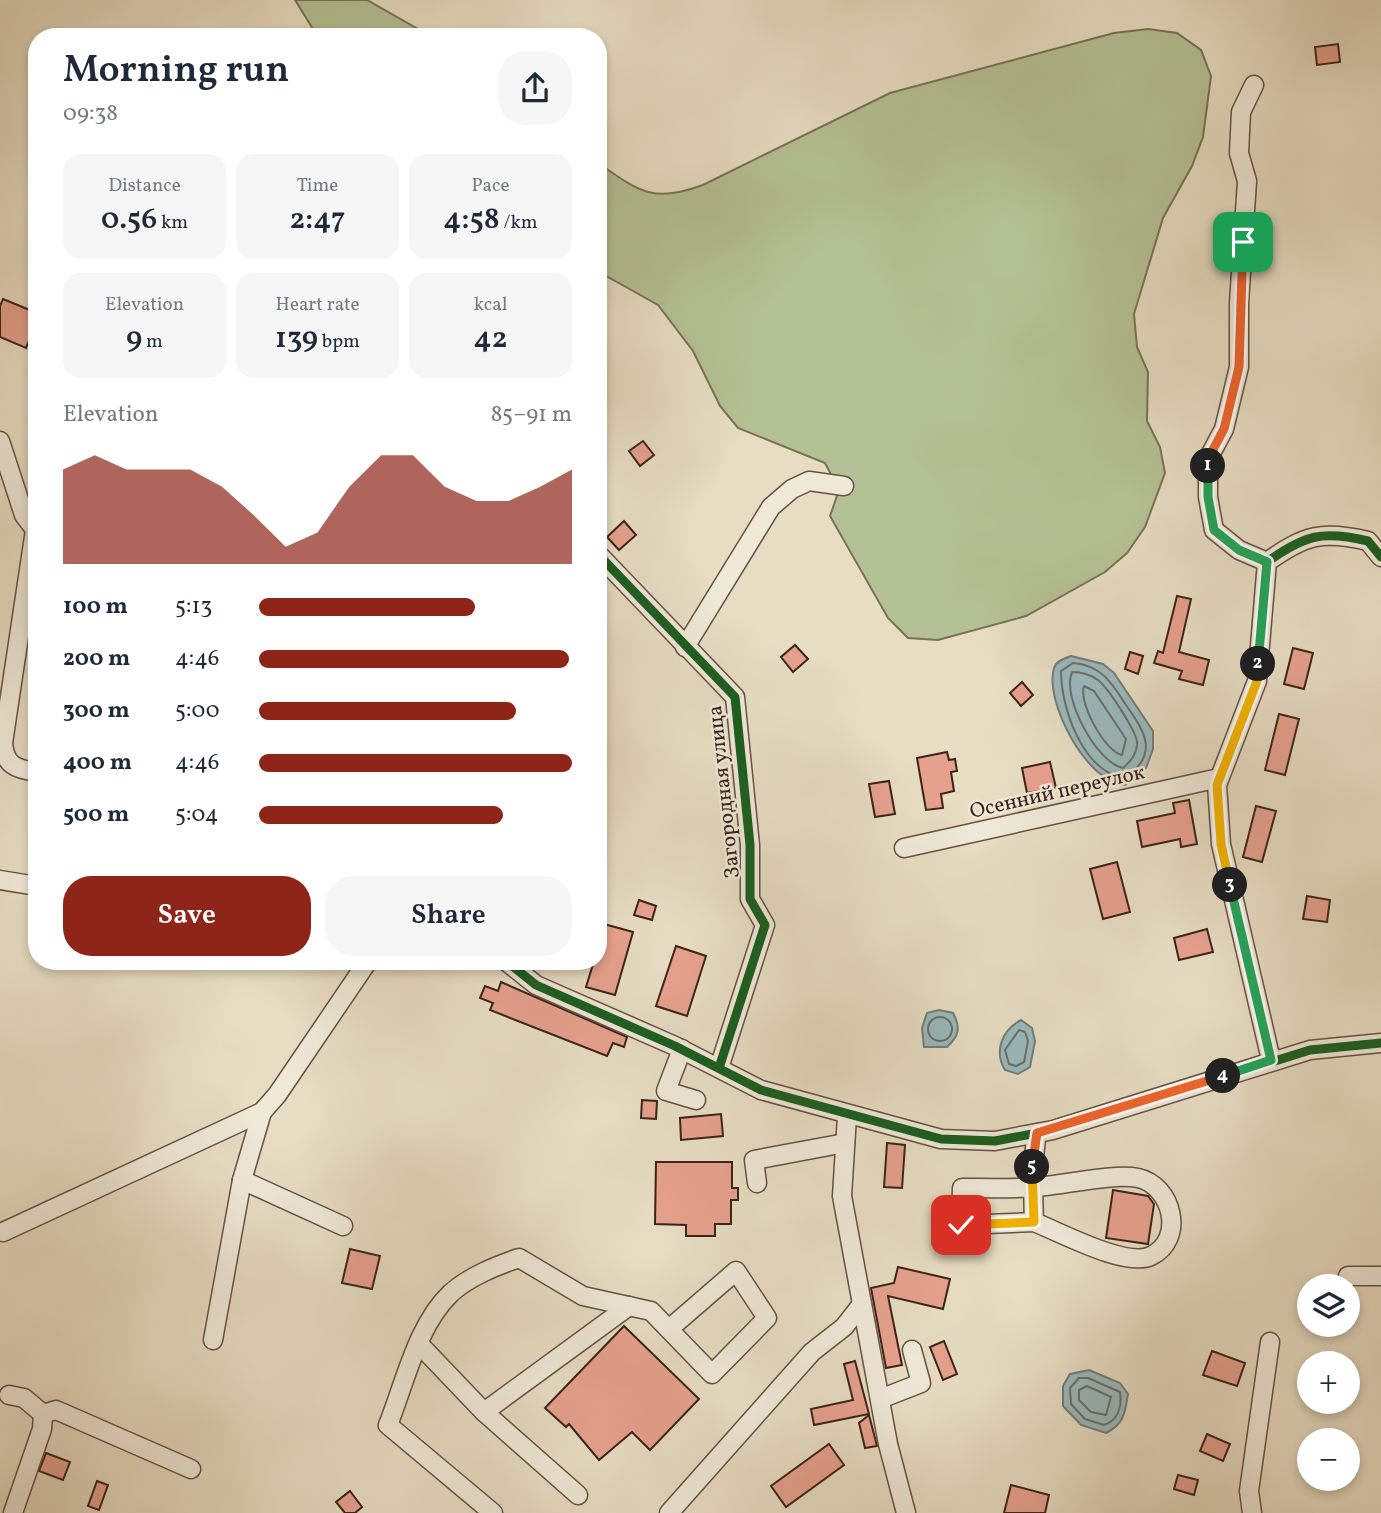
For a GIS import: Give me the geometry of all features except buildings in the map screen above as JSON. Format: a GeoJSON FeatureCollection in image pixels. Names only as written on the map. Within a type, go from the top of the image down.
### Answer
{"type":"FeatureCollection","features":[{"type":"Feature","properties":{"kind":"street"},"geometry":{"type":"LineString","coordinates":[[1254,85],[1241,112],[1239,153],[1247,181],[1239,303],[1239,367],[1224,429],[1208,459],[1208,497],[1214,530],[1239,550],[1267,562]]}},
{"type":"Feature","properties":{"kind":"street"},"geometry":{"type":"LineString","coordinates":[[0,440],[24,516],[28,521]]}},
{"type":"Feature","properties":{"kind":"street"},"geometry":{"type":"LineString","coordinates":[[685,647],[771,507],[792,489],[809,481],[844,486]]}},
{"type":"Feature","properties":{"kind":"street"},"geometry":{"type":"LineString","coordinates":[[1267,562],[1292,545],[1319,534],[1374,540],[1381,557]]}},
{"type":"Feature","properties":{"kind":"street"},"geometry":{"type":"LineString","coordinates":[[1267,562],[1257,681],[1217,785],[1221,844],[1271,1060]]}},
{"type":"Feature","properties":{"kind":"street","name":"Загородная улица"},"geometry":{"type":"LineString","coordinates":[[607,564],[735,697],[750,845],[750,899],[765,925],[719,1068]]}},
{"type":"Feature","properties":{"kind":"street"},"geometry":{"type":"LineString","coordinates":[[28,582],[3,743],[5,758],[11,766],[28,770]]}},
{"type":"Feature","properties":{"kind":"street","name":"Осенний переулок"},"geometry":{"type":"LineString","coordinates":[[904,848],[1219,778]]}},
{"type":"Feature","properties":{"kind":"street"},"geometry":{"type":"LineString","coordinates":[[0,880],[28,885]]}},
{"type":"Feature","properties":{"kind":"street"},"geometry":{"type":"LineString","coordinates":[[3,1232],[262,1112],[277,1095],[362,970]]}},
{"type":"Feature","properties":{"kind":"street"},"geometry":{"type":"LineString","coordinates":[[518,970],[537,985],[682,1049],[761,1090],[847,1116],[941,1139],[995,1141],[1037,1133],[1168,1095],[1271,1060],[1310,1050],[1381,1043]]}},
{"type":"Feature","properties":{"kind":"street"},"geometry":{"type":"LineString","coordinates":[[682,1049],[666,1091],[696,1100]]}},
{"type":"Feature","properties":{"kind":"street"},"geometry":{"type":"LineString","coordinates":[[213,1340],[242,1181],[262,1112]]}},
{"type":"Feature","properties":{"kind":"street"},"geometry":{"type":"LineString","coordinates":[[847,1116],[842,1196],[880,1399],[906,1513]]}},
{"type":"Feature","properties":{"kind":"street"},"geometry":{"type":"LineString","coordinates":[[1034,1222],[1032,1167],[1037,1133]]}},
{"type":"Feature","properties":{"kind":"street"},"geometry":{"type":"LineString","coordinates":[[757,1184],[754,1160],[845,1143]]}},
{"type":"Feature","properties":{"kind":"street"},"geometry":{"type":"LineString","coordinates":[[1121,1176],[1138,1178],[1163,1191],[1171,1224],[1168,1241],[1151,1256],[1128,1258],[1034,1222],[961,1225],[962,1188],[1033,1188],[1121,1176]]}},
{"type":"Feature","properties":{"kind":"street"},"geometry":{"type":"LineString","coordinates":[[242,1181],[343,1226]]}},
{"type":"Feature","properties":{"kind":"street"},"geometry":{"type":"LineString","coordinates":[[493,1513],[388,1425],[430,1321],[452,1293],[488,1269],[519,1258],[583,1296],[651,1311],[712,1374],[767,1318],[736,1271],[669,1329]]}},
{"type":"Feature","properties":{"kind":"street"},"geometry":{"type":"LineString","coordinates":[[1360,1276],[1381,1276]]}},
{"type":"Feature","properties":{"kind":"street"},"geometry":{"type":"LineString","coordinates":[[669,1513],[813,1352],[844,1327],[862,1304]]}},
{"type":"Feature","properties":{"kind":"street"},"geometry":{"type":"LineString","coordinates":[[484,1412],[629,1306]]}},
{"type":"Feature","properties":{"kind":"street"},"geometry":{"type":"LineString","coordinates":[[1252,1513],[1249,1491],[1270,1342]]}},
{"type":"Feature","properties":{"kind":"street"},"geometry":{"type":"LineString","coordinates":[[420,1345],[484,1412],[578,1495]]}},
{"type":"Feature","properties":{"kind":"street"},"geometry":{"type":"LineString","coordinates":[[880,1399],[921,1383],[912,1350]]}},
{"type":"Feature","properties":{"kind":"street"},"geometry":{"type":"LineString","coordinates":[[9,1395],[24,1398],[43,1414]]}},
{"type":"Feature","properties":{"kind":"street"},"geometry":{"type":"LineString","coordinates":[[43,1414],[56,1410],[72,1415],[191,1469]]}},
{"type":"Feature","properties":{"kind":"street"},"geometry":{"type":"LineString","coordinates":[[13,1513],[42,1429],[43,1414]]}},
{"type":"Feature","properties":{"kind":"green space"},"geometry":{"type":"Polygon","coordinates":[[[295,0],[367,0],[416,28],[312,28],[295,0]]]}},
{"type":"Feature","properties":{"kind":"green space"},"geometry":{"type":"Polygon","coordinates":[[[1148,29],[1177,33],[1201,50],[1211,76],[1203,137],[1192,166],[1163,218],[1134,314],[1137,347],[1148,372],[1147,421],[1160,447],[1165,473],[1145,527],[1127,553],[1105,572],[1026,616],[938,640],[908,638],[888,618],[830,516],[839,490],[825,463],[738,428],[720,406],[693,351],[658,305],[607,276],[607,169],[647,192],[658,194],[686,190],[703,185],[890,93],[1114,33],[1148,29]]]}},
{"type":"Feature","properties":{"kind":"water"},"geometry":{"type":"Polygon","coordinates":[[[1071,656],[1103,664],[1114,673],[1153,731],[1153,749],[1146,768],[1125,785],[1111,781],[1096,771],[1083,756],[1062,719],[1053,683],[1054,668],[1071,656]]]}},
{"type":"Feature","properties":{"kind":"water"},"geometry":{"type":"Polygon","coordinates":[[[939,1010],[953,1013],[958,1027],[956,1035],[947,1047],[924,1047],[922,1028],[927,1013],[939,1010]]]}},
{"type":"Feature","properties":{"kind":"water"},"geometry":{"type":"Polygon","coordinates":[[[1021,1020],[1032,1028],[1035,1041],[1030,1067],[1018,1074],[1005,1070],[1000,1049],[1004,1036],[1021,1020]]]}},
{"type":"Feature","properties":{"kind":"water"},"geometry":{"type":"Polygon","coordinates":[[[1089,1370],[1120,1383],[1128,1394],[1123,1417],[1117,1426],[1106,1433],[1081,1425],[1063,1406],[1063,1386],[1070,1374],[1089,1370]]]}},
{"type":"Feature","properties":{"kind":"cycle path"},"geometry":{"type":"LineString","coordinates":[[1271,1060],[1221,844],[1217,785],[1257,681],[1267,562],[1292,546],[1314,537],[1326,536],[1368,541],[1381,557]]}},
{"type":"Feature","properties":{"kind":"cycle path"},"geometry":{"type":"LineString","coordinates":[[607,563],[735,697],[750,845],[750,899],[765,925],[719,1068]]}},
{"type":"Feature","properties":{"kind":"cycle path"},"geometry":{"type":"LineString","coordinates":[[517,970],[536,985],[675,1046],[761,1090],[941,1139],[995,1141],[1053,1130],[1310,1050],[1381,1043]]}},
{"type":"Feature","properties":{"kind":"route"},"geometry":{"type":"LineString","coordinates":[[961,1225],[1034,1222],[1032,1167],[1037,1133],[1168,1095],[1271,1060],[1221,844],[1217,785],[1257,681],[1267,562],[1239,550],[1214,530],[1208,497],[1208,459],[1224,429],[1239,367],[1243,242]]}}]}
